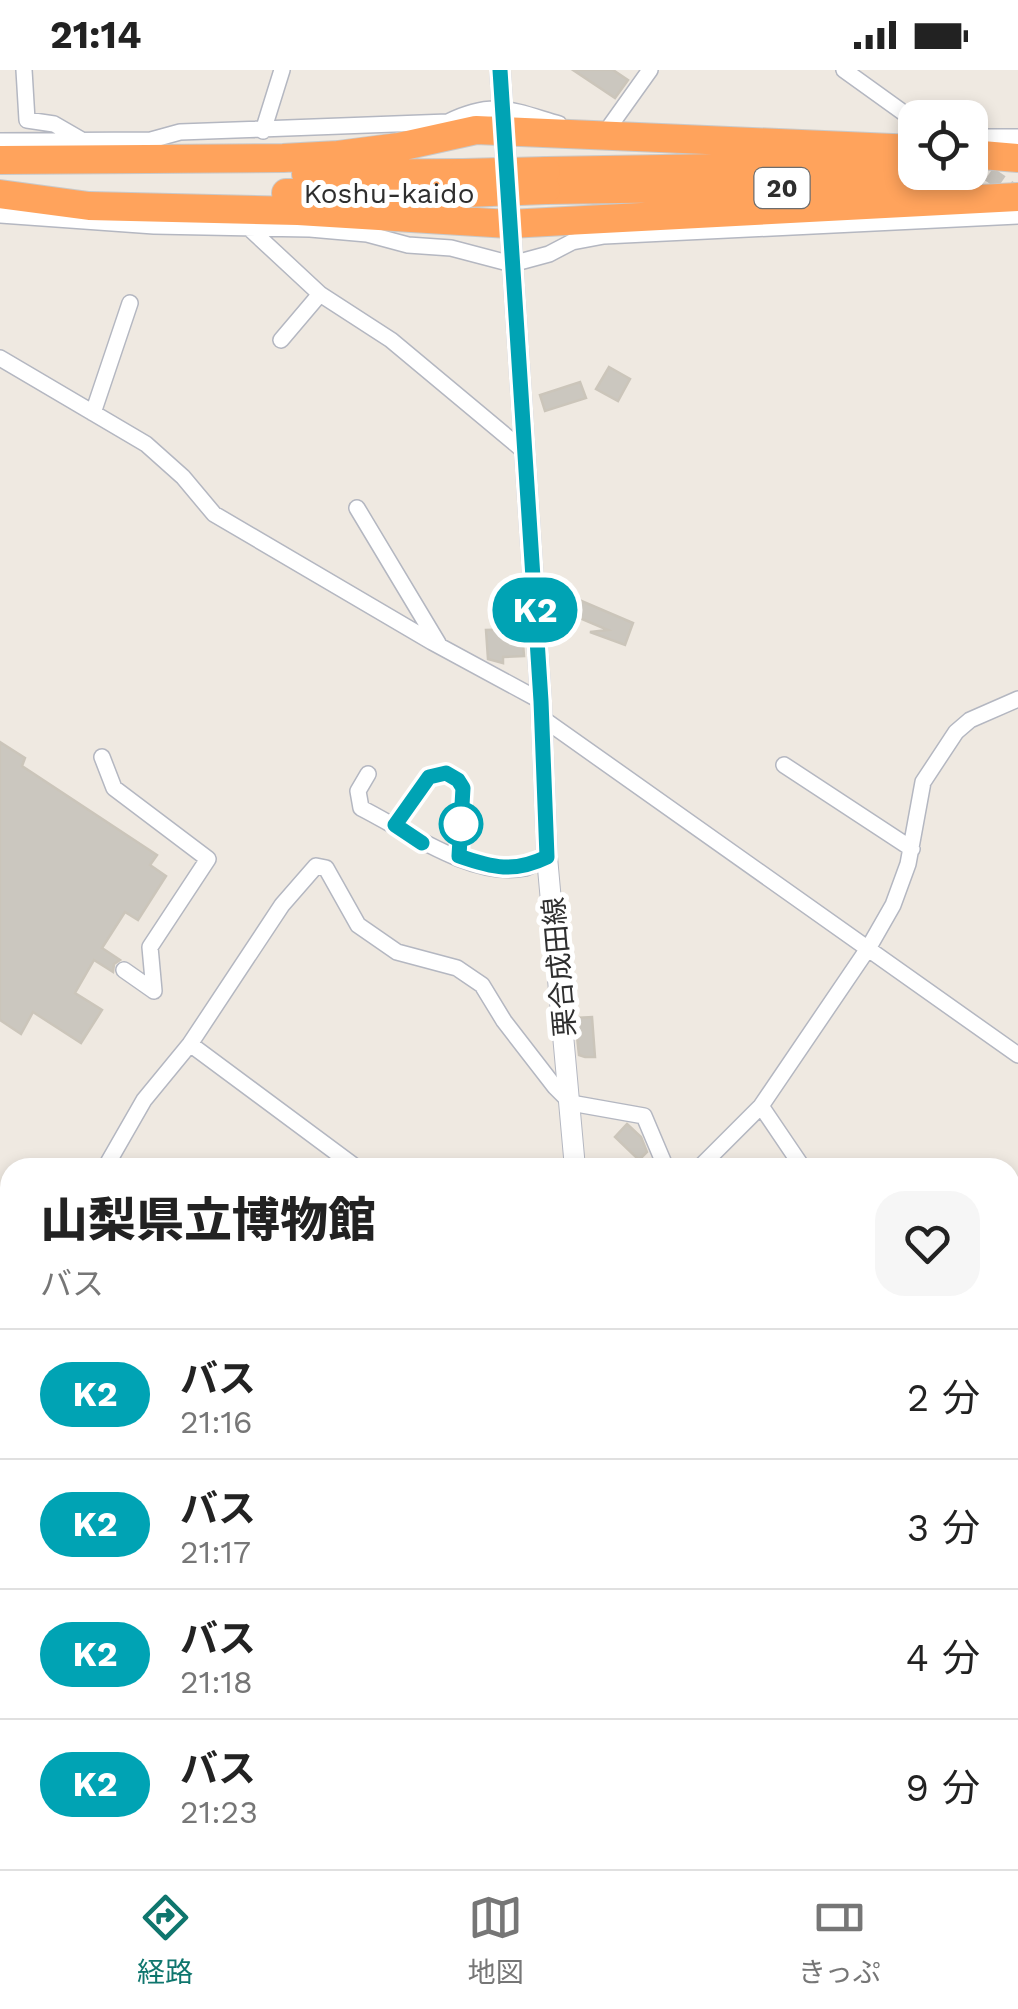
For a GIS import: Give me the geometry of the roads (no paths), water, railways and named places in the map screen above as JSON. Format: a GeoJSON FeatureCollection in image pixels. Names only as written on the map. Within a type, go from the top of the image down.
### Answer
{"type":"FeatureCollection","features":[{"type":"Feature","properties":{"kind":"highway"},"geometry":{"type":"LineString","coordinates":[[0,163],[283,158],[399,147],[503,120],[898,148]]}},
{"type":"Feature","properties":{"kind":"highway"},"geometry":{"type":"LineString","coordinates":[[988,156],[1018,160]]}},
{"type":"Feature","properties":{"kind":"highway"},"geometry":{"type":"LineString","coordinates":[[988,162],[1018,160]]}},
{"type":"Feature","properties":{"kind":"highway","name":"Koshu-kaido"},"geometry":{"type":"LineString","coordinates":[[0,163],[114,174],[464,183]]}},
{"type":"Feature","properties":{"kind":"highway","name":"Koshu-kaido"},"geometry":{"type":"LineString","coordinates":[[0,190],[546,181],[898,165]]}},
{"type":"Feature","properties":{"kind":"highway","name":"Koshu-kaido"},"geometry":{"type":"LineString","coordinates":[[546,181],[1018,184]]}},
{"type":"Feature","properties":{"kind":"highway"},"geometry":{"type":"LineString","coordinates":[[0,190],[89,206],[298,211],[509,224],[1018,197]]}},
{"type":"Feature","properties":{"kind":"main road","name":"栗合成田線"},"geometry":{"type":"LineString","coordinates":[[500,70],[542,709],[547,857],[575,1158]]}},
{"type":"Feature","properties":{"kind":"street"},"geometry":{"type":"LineString","coordinates":[[24,70],[27,120],[54,124],[83,141]]}},
{"type":"Feature","properties":{"kind":"street"},"geometry":{"type":"LineString","coordinates":[[262,130],[282,70]]}},
{"type":"Feature","properties":{"kind":"street"},"geometry":{"type":"LineString","coordinates":[[610,126],[650,70]]}},
{"type":"Feature","properties":{"kind":"street"},"geometry":{"type":"LineString","coordinates":[[844,70],[867,76],[898,105]]}},
{"type":"Feature","properties":{"kind":"street"},"geometry":{"type":"LineString","coordinates":[[0,142],[151,140],[180,132],[448,122],[469,112],[503,120],[525,111],[562,124],[898,135]]}},
{"type":"Feature","properties":{"kind":"street"},"geometry":{"type":"LineString","coordinates":[[988,137],[1018,137]]}},
{"type":"Feature","properties":{"kind":"street"},"geometry":{"type":"LineString","coordinates":[[0,216],[366,234],[408,245],[451,248],[512,264],[549,254],[572,242],[604,236],[1018,216]]}},
{"type":"Feature","properties":{"kind":"street"},"geometry":{"type":"LineString","coordinates":[[249,228],[320,294],[392,340],[524,452]]}},
{"type":"Feature","properties":{"kind":"street"},"geometry":{"type":"LineString","coordinates":[[281,340],[320,294]]}},
{"type":"Feature","properties":{"kind":"street"},"geometry":{"type":"LineString","coordinates":[[93,413],[130,302]]}},
{"type":"Feature","properties":{"kind":"street"},"geometry":{"type":"LineString","coordinates":[[0,358],[146,444],[183,477],[214,514],[542,709],[1018,1055]]}},
{"type":"Feature","properties":{"kind":"street"},"geometry":{"type":"LineString","coordinates":[[357,508],[440,646]]}},
{"type":"Feature","properties":{"kind":"street"},"geometry":{"type":"LineString","coordinates":[[709,1158],[760,1106],[869,948],[893,904],[912,849],[922,782],[956,732],[970,720],[1018,698]]}},
{"type":"Feature","properties":{"kind":"street"},"geometry":{"type":"LineString","coordinates":[[102,757],[114,788],[208,859],[150,947],[154,990],[124,970]]}},
{"type":"Feature","properties":{"kind":"street"},"geometry":{"type":"LineString","coordinates":[[784,765],[912,849]]}},
{"type":"Feature","properties":{"kind":"street"},"geometry":{"type":"LineString","coordinates":[[395,825],[429,777],[446,773],[463,788],[459,856]]}},
{"type":"Feature","properties":{"kind":"street"},"geometry":{"type":"LineString","coordinates":[[368,774],[358,791],[361,808],[422,843],[489,867],[525,868],[547,857]]}},
{"type":"Feature","properties":{"kind":"street"},"geometry":{"type":"LineString","coordinates":[[112,1158],[144,1100],[190,1044],[282,905],[316,866],[326,868],[358,925],[397,952],[456,968],[482,986],[504,1021],[572,1103],[644,1116],[662,1158]]}},
{"type":"Feature","properties":{"kind":"street"},"geometry":{"type":"LineString","coordinates":[[190,1044],[344,1158]]}},
{"type":"Feature","properties":{"kind":"street"},"geometry":{"type":"LineString","coordinates":[[760,1106],[796,1158]]}},
{"type":"Feature","properties":{"kind":"tunnel"},"geometry":{"type":"LineString","coordinates":[[988,173],[1018,194]]}}]}
